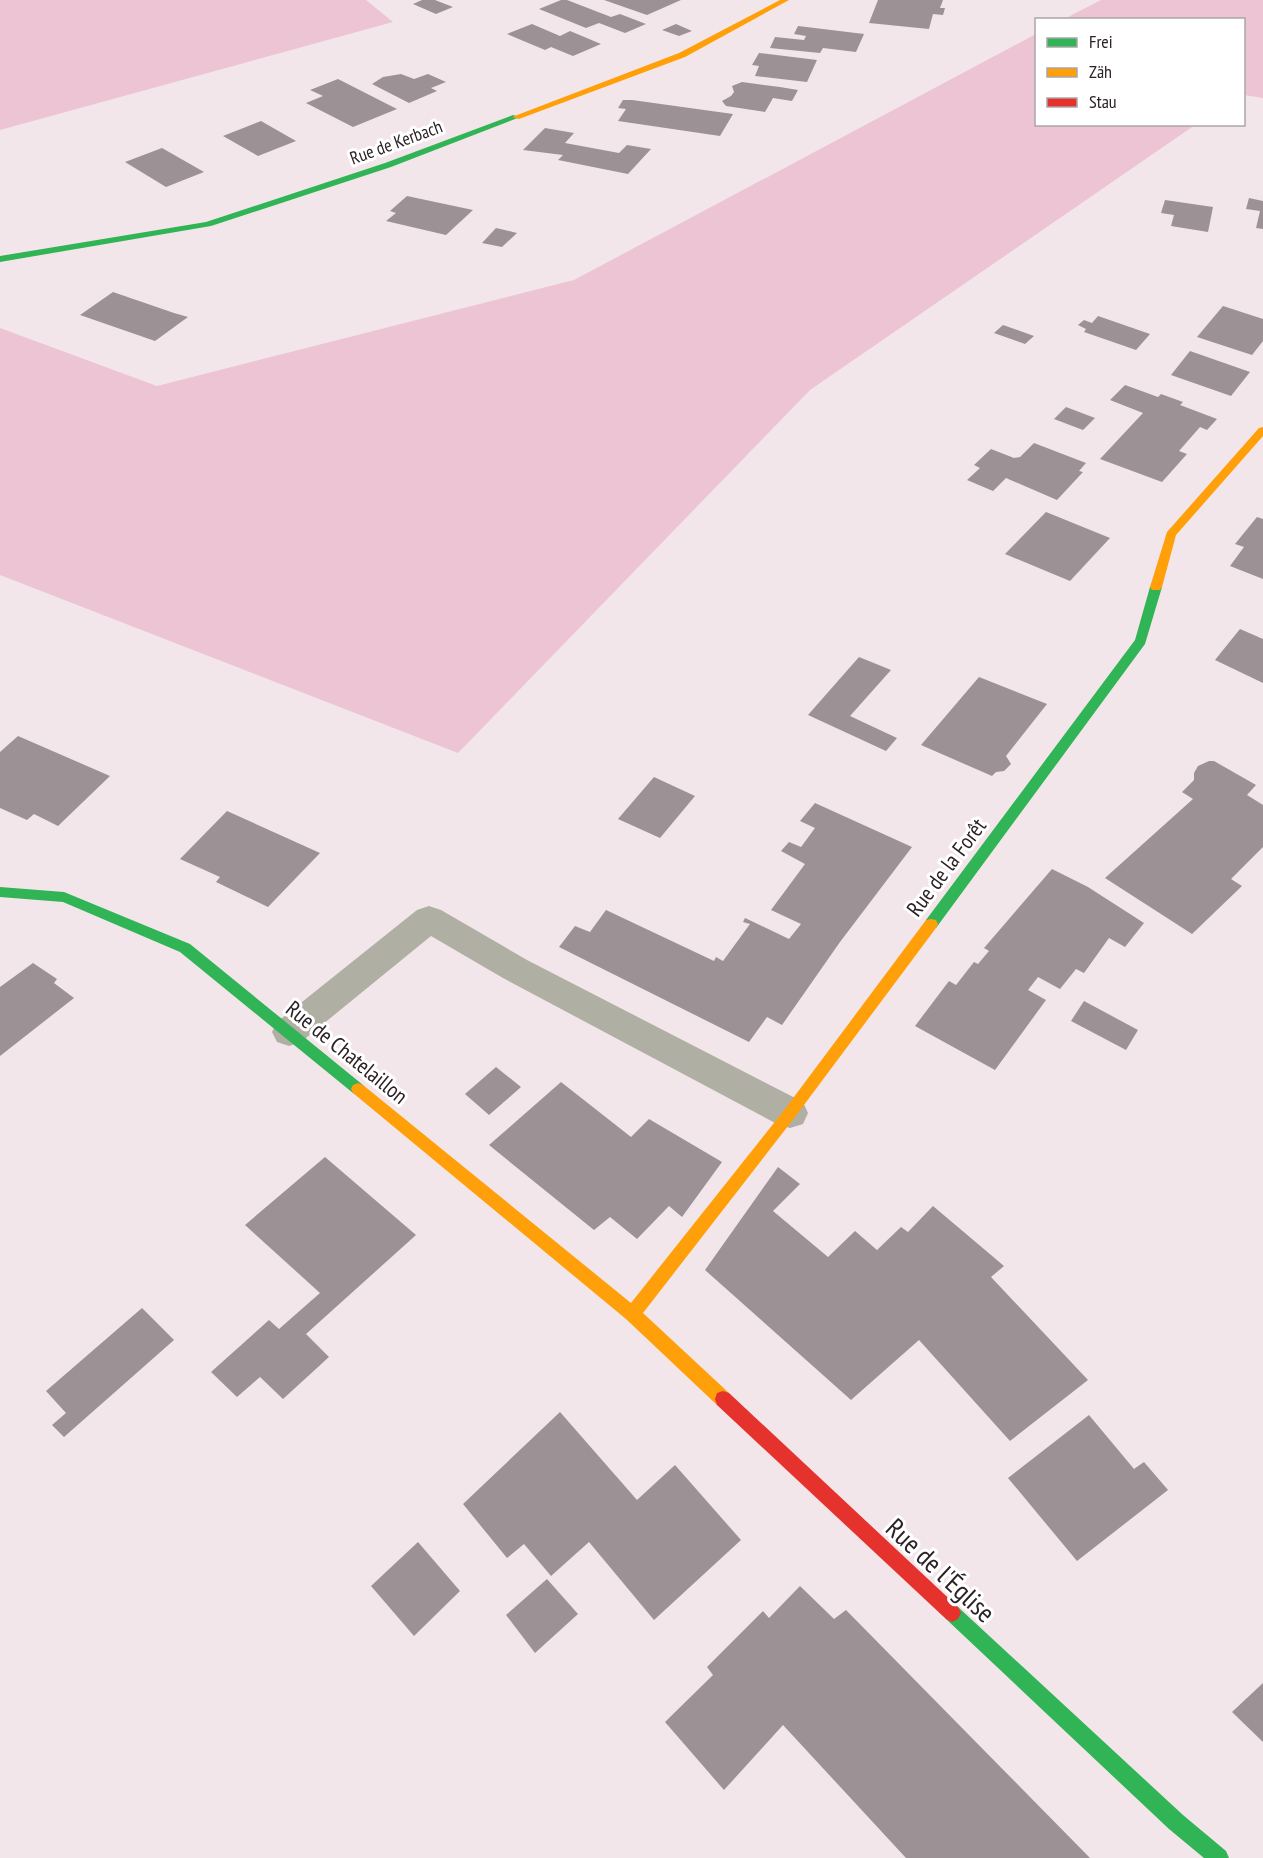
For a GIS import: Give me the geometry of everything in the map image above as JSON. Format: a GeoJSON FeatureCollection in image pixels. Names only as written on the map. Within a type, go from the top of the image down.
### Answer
{"type":"FeatureCollection","features":[{"type":"Feature","properties":{"kind":"street","name":"Rue de Kerbach"},"geometry":{"type":"LineString","coordinates":[[0,259],[208,224],[377,168],[682,55],[785,0]]}},
{"type":"Feature","properties":{"kind":"street","name":"Rue de la Forêt"},"geometry":{"type":"LineString","coordinates":[[632,1314],[790,1113],[1141,641],[1172,534],[1263,430]]}},
{"type":"Feature","properties":{"kind":"street","name":"Rue de Chatelaillon"},"geometry":{"type":"LineString","coordinates":[[0,892],[64,897],[185,948],[632,1314]]}},
{"type":"Feature","properties":{"kind":"street"},"geometry":{"type":"LineString","coordinates":[[289,1032],[429,919],[515,969],[790,1113]]}},
{"type":"Feature","properties":{"kind":"street","name":"Rue de l'Église"},"geometry":{"type":"LineString","coordinates":[[632,1314],[1159,1806],[1219,1858]]}},
{"type":"Feature","properties":{"kind":"shaded area"},"geometry":{"type":"Polygon","coordinates":[[[0,0],[366,0],[393,22],[0,130],[0,0]]]}},
{"type":"Feature","properties":{"kind":"shaded area"},"geometry":{"type":"Polygon","coordinates":[[[1101,0],[1263,0],[1263,98],[1245,95],[1245,18],[1066,18],[1101,0]]]}},
{"type":"Feature","properties":{"kind":"shaded area"},"geometry":{"type":"Polygon","coordinates":[[[1035,35],[1035,126],[1194,126],[810,390],[458,753],[0,575],[0,328],[157,386],[574,280],[1035,35]]]}},
{"type":"Feature","properties":{"kind":"building"},"geometry":{"type":"Polygon","coordinates":[[[422,0],[435,0],[453,7],[436,14],[413,4],[422,0]]]}},
{"type":"Feature","properties":{"kind":"building"},"geometry":{"type":"Polygon","coordinates":[[[561,0],[567,0],[611,17],[620,14],[646,24],[625,33],[599,23],[586,28],[539,9],[561,0]]]}},
{"type":"Feature","properties":{"kind":"building"},"geometry":{"type":"Polygon","coordinates":[[[604,0],[681,0],[647,15],[604,0]]]}},
{"type":"Feature","properties":{"kind":"building"},"geometry":{"type":"Polygon","coordinates":[[[878,0],[943,0],[940,8],[945,8],[943,15],[933,14],[929,29],[869,23],[878,0]]]}},
{"type":"Feature","properties":{"kind":"building"},"geometry":{"type":"Polygon","coordinates":[[[532,24],[560,36],[570,31],[601,44],[573,56],[551,47],[545,50],[507,34],[532,24]]]}},
{"type":"Feature","properties":{"kind":"building"},"geometry":{"type":"Polygon","coordinates":[[[676,24],[692,31],[679,36],[662,30],[676,24]]]}},
{"type":"Feature","properties":{"kind":"building"},"geometry":{"type":"Polygon","coordinates":[[[798,26],[864,34],[856,52],[823,48],[820,53],[770,48],[775,37],[804,40],[806,36],[794,34],[798,26]]]}},
{"type":"Feature","properties":{"kind":"building"},"geometry":{"type":"Polygon","coordinates":[[[759,53],[817,60],[807,82],[755,76],[759,66],[752,65],[759,53]]]}},
{"type":"Feature","properties":{"kind":"building"},"geometry":{"type":"Polygon","coordinates":[[[401,74],[414,79],[428,74],[446,82],[431,88],[437,91],[409,103],[372,84],[383,77],[401,74]]]}},
{"type":"Feature","properties":{"kind":"building"},"geometry":{"type":"Polygon","coordinates":[[[338,79],[397,109],[353,127],[306,103],[323,96],[310,90],[338,79]]]}},
{"type":"Feature","properties":{"kind":"building"},"geometry":{"type":"Polygon","coordinates":[[[742,82],[798,90],[792,101],[773,98],[765,112],[726,106],[722,101],[734,92],[732,86],[742,82]]]}},
{"type":"Feature","properties":{"kind":"building"},"geometry":{"type":"Polygon","coordinates":[[[623,100],[733,114],[720,136],[618,121],[626,109],[618,108],[623,100]]]}},
{"type":"Feature","properties":{"kind":"building"},"geometry":{"type":"Polygon","coordinates":[[[261,121],[296,141],[258,156],[223,136],[261,121]]]}},
{"type":"Feature","properties":{"kind":"building"},"geometry":{"type":"Polygon","coordinates":[[[545,128],[574,133],[565,143],[619,153],[627,145],[651,149],[628,174],[558,160],[563,155],[523,150],[545,128]]]}},
{"type":"Feature","properties":{"kind":"building"},"geometry":{"type":"Polygon","coordinates":[[[162,148],[204,172],[166,187],[125,162],[162,148]]]}},
{"type":"Feature","properties":{"kind":"building"},"geometry":{"type":"Polygon","coordinates":[[[407,196],[473,210],[446,235],[386,221],[396,213],[390,211],[407,196]]]}},
{"type":"Feature","properties":{"kind":"building"},"geometry":{"type":"Polygon","coordinates":[[[1249,198],[1263,201],[1263,229],[1256,228],[1260,211],[1246,209],[1249,198]]]}},
{"type":"Feature","properties":{"kind":"building"},"geometry":{"type":"Polygon","coordinates":[[[1165,200],[1213,207],[1208,232],[1171,226],[1174,215],[1161,213],[1165,200]]]}},
{"type":"Feature","properties":{"kind":"building"},"geometry":{"type":"Polygon","coordinates":[[[496,228],[517,233],[502,247],[482,243],[496,228]]]}},
{"type":"Feature","properties":{"kind":"building"},"geometry":{"type":"Polygon","coordinates":[[[113,292],[188,317],[155,341],[80,315],[113,292]]]}},
{"type":"Feature","properties":{"kind":"building"},"geometry":{"type":"Polygon","coordinates":[[[1223,306],[1263,319],[1263,341],[1252,355],[1197,337],[1223,306]]]}},
{"type":"Feature","properties":{"kind":"building"},"geometry":{"type":"Polygon","coordinates":[[[1098,316],[1150,334],[1136,350],[1084,332],[1086,329],[1078,325],[1084,320],[1092,323],[1098,316]]]}},
{"type":"Feature","properties":{"kind":"building"},"geometry":{"type":"Polygon","coordinates":[[[1003,325],[1034,336],[1025,344],[994,333],[1003,325]]]}},
{"type":"Feature","properties":{"kind":"building"},"geometry":{"type":"Polygon","coordinates":[[[1190,351],[1250,372],[1231,396],[1171,375],[1190,351]]]}},
{"type":"Feature","properties":{"kind":"building"},"geometry":{"type":"Polygon","coordinates":[[[1125,385],[1158,397],[1161,394],[1183,402],[1180,405],[1217,419],[1207,430],[1200,427],[1179,451],[1187,454],[1162,482],[1100,459],[1143,413],[1110,400],[1125,385]]]}},
{"type":"Feature","properties":{"kind":"building"},"geometry":{"type":"Polygon","coordinates":[[[1066,407],[1095,418],[1083,430],[1054,419],[1066,407]]]}},
{"type":"Feature","properties":{"kind":"building"},"geometry":{"type":"Polygon","coordinates":[[[1034,443],[1086,463],[1079,471],[1083,472],[1057,500],[1006,478],[993,491],[967,480],[980,468],[974,465],[991,449],[1014,458],[1020,457],[1034,443]]]}},
{"type":"Feature","properties":{"kind":"building"},"geometry":{"type":"Polygon","coordinates":[[[1046,512],[1110,538],[1070,581],[1005,554],[1046,512]]]}},
{"type":"Feature","properties":{"kind":"building"},"geometry":{"type":"Polygon","coordinates":[[[1257,517],[1263,519],[1263,579],[1230,566],[1244,547],[1235,544],[1257,517]]]}},
{"type":"Feature","properties":{"kind":"building"},"geometry":{"type":"Polygon","coordinates":[[[1240,629],[1263,639],[1263,683],[1215,660],[1240,629]]]}},
{"type":"Feature","properties":{"kind":"building"},"geometry":{"type":"Polygon","coordinates":[[[859,657],[891,670],[850,716],[897,738],[886,751],[808,715],[859,657]]]}},
{"type":"Feature","properties":{"kind":"building"},"geometry":{"type":"Polygon","coordinates":[[[979,677],[1047,704],[1006,756],[1011,764],[1004,771],[996,772],[992,776],[921,745],[979,677]]]}},
{"type":"Feature","properties":{"kind":"building"},"geometry":{"type":"Polygon","coordinates":[[[18,736],[110,776],[58,826],[34,814],[27,820],[0,808],[0,752],[18,736]]]}},
{"type":"Feature","properties":{"kind":"building"},"geometry":{"type":"Polygon","coordinates":[[[1214,761],[1256,785],[1247,795],[1263,805],[1263,847],[1231,879],[1242,886],[1192,934],[1105,878],[1193,799],[1182,792],[1194,780],[1194,773],[1198,766],[1214,761]]]}},
{"type":"Feature","properties":{"kind":"building"},"geometry":{"type":"Polygon","coordinates":[[[654,777],[695,796],[660,838],[618,819],[654,777]]]}},
{"type":"Feature","properties":{"kind":"building"},"geometry":{"type":"Polygon","coordinates":[[[815,803],[912,847],[840,942],[782,1025],[767,1017],[749,1042],[559,947],[575,926],[590,932],[606,910],[714,961],[716,957],[723,961],[750,924],[743,922],[745,918],[789,939],[801,924],[771,910],[805,864],[781,851],[789,842],[801,847],[815,828],[800,821],[815,803]]]}},
{"type":"Feature","properties":{"kind":"building"},"geometry":{"type":"Polygon","coordinates":[[[227,811],[320,853],[268,907],[216,882],[220,877],[180,859],[227,811]]]}},
{"type":"Feature","properties":{"kind":"building"},"geometry":{"type":"Polygon","coordinates":[[[1052,869],[1088,887],[1144,923],[1125,947],[1109,938],[1084,973],[1076,969],[1060,989],[1038,977],[1028,990],[1046,1000],[995,1070],[915,1026],[949,981],[956,985],[974,962],[978,964],[989,951],[984,948],[1052,869]]]}},
{"type":"Feature","properties":{"kind":"building"},"geometry":{"type":"Polygon","coordinates":[[[33,963],[57,979],[54,983],[74,998],[0,1056],[0,987],[33,963]]]}},
{"type":"Feature","properties":{"kind":"building"},"geometry":{"type":"Polygon","coordinates":[[[1084,1001],[1138,1030],[1126,1050],[1071,1021],[1084,1001]]]}},
{"type":"Feature","properties":{"kind":"building"},"geometry":{"type":"Polygon","coordinates":[[[496,1067],[521,1087],[489,1115],[465,1094],[496,1067]]]}},
{"type":"Feature","properties":{"kind":"building"},"geometry":{"type":"Polygon","coordinates":[[[561,1082],[631,1137],[649,1119],[722,1162],[682,1217],[669,1206],[637,1239],[610,1217],[594,1230],[489,1145],[561,1082]]]}},
{"type":"Feature","properties":{"kind":"building"},"geometry":{"type":"Polygon","coordinates":[[[325,1157],[416,1235],[306,1334],[329,1357],[283,1399],[260,1377],[237,1397],[211,1372],[269,1320],[279,1329],[320,1293],[245,1225],[325,1157]]]}},
{"type":"Feature","properties":{"kind":"building"},"geometry":{"type":"Polygon","coordinates":[[[778,1167],[800,1184],[773,1211],[828,1257],[855,1231],[877,1250],[901,1227],[908,1232],[933,1206],[1004,1266],[991,1277],[1088,1380],[1010,1441],[919,1340],[851,1400],[705,1270],[778,1167]]]}},
{"type":"Feature","properties":{"kind":"building"},"geometry":{"type":"Polygon","coordinates":[[[142,1308],[174,1340],[64,1437],[52,1425],[66,1413],[46,1391],[142,1308]]]}},
{"type":"Feature","properties":{"kind":"building"},"geometry":{"type":"Polygon","coordinates":[[[560,1412],[637,1500],[675,1465],[741,1540],[654,1620],[589,1542],[551,1576],[524,1544],[507,1558],[463,1504],[560,1412]]]}},
{"type":"Feature","properties":{"kind":"building"},"geometry":{"type":"Polygon","coordinates":[[[1089,1415],[1134,1469],[1144,1462],[1168,1490],[1077,1561],[1008,1478],[1089,1415]]]}},
{"type":"Feature","properties":{"kind":"building"},"geometry":{"type":"Polygon","coordinates":[[[418,1542],[460,1591],[414,1636],[371,1586],[418,1542]]]}},
{"type":"Feature","properties":{"kind":"building"},"geometry":{"type":"Polygon","coordinates":[[[547,1579],[578,1614],[535,1653],[506,1615],[547,1579]]]}},
{"type":"Feature","properties":{"kind":"building"},"geometry":{"type":"Polygon","coordinates":[[[800,1586],[834,1619],[846,1610],[1090,1858],[906,1858],[783,1725],[724,1790],[665,1722],[713,1675],[707,1667],[763,1611],[769,1618],[800,1586]]]}},
{"type":"Feature","properties":{"kind":"building"},"geometry":{"type":"Polygon","coordinates":[[[1263,1683],[1263,1742],[1232,1712],[1263,1683]]]}},
{"type":"Feature","properties":{"kind":"traffic: fast"},"geometry":{"type":"LineString","coordinates":[[0,259],[208,224],[388,165],[516,117]]}},
{"type":"Feature","properties":{"kind":"traffic: fast"},"geometry":{"type":"LineString","coordinates":[[931,924],[1141,641],[1156,587]]}},
{"type":"Feature","properties":{"kind":"traffic: fast"},"geometry":{"type":"LineString","coordinates":[[0,892],[64,897],[185,948],[358,1089]]}},
{"type":"Feature","properties":{"kind":"traffic: fast"},"geometry":{"type":"LineString","coordinates":[[952,1613],[1176,1822],[1219,1858]]}},
{"type":"Feature","properties":{"kind":"traffic: slow"},"geometry":{"type":"LineString","coordinates":[[516,117],[682,55],[785,0]]}},
{"type":"Feature","properties":{"kind":"traffic: slow"},"geometry":{"type":"LineString","coordinates":[[1156,587],[1171,534],[1263,430]]}},
{"type":"Feature","properties":{"kind":"traffic: slow"},"geometry":{"type":"LineString","coordinates":[[632,1314],[790,1113],[931,924]]}},
{"type":"Feature","properties":{"kind":"traffic: slow"},"geometry":{"type":"LineString","coordinates":[[358,1089],[632,1314],[723,1399]]}},
{"type":"Feature","properties":{"kind":"traffic: jam"},"geometry":{"type":"LineString","coordinates":[[723,1399],[952,1613]]}}]}
